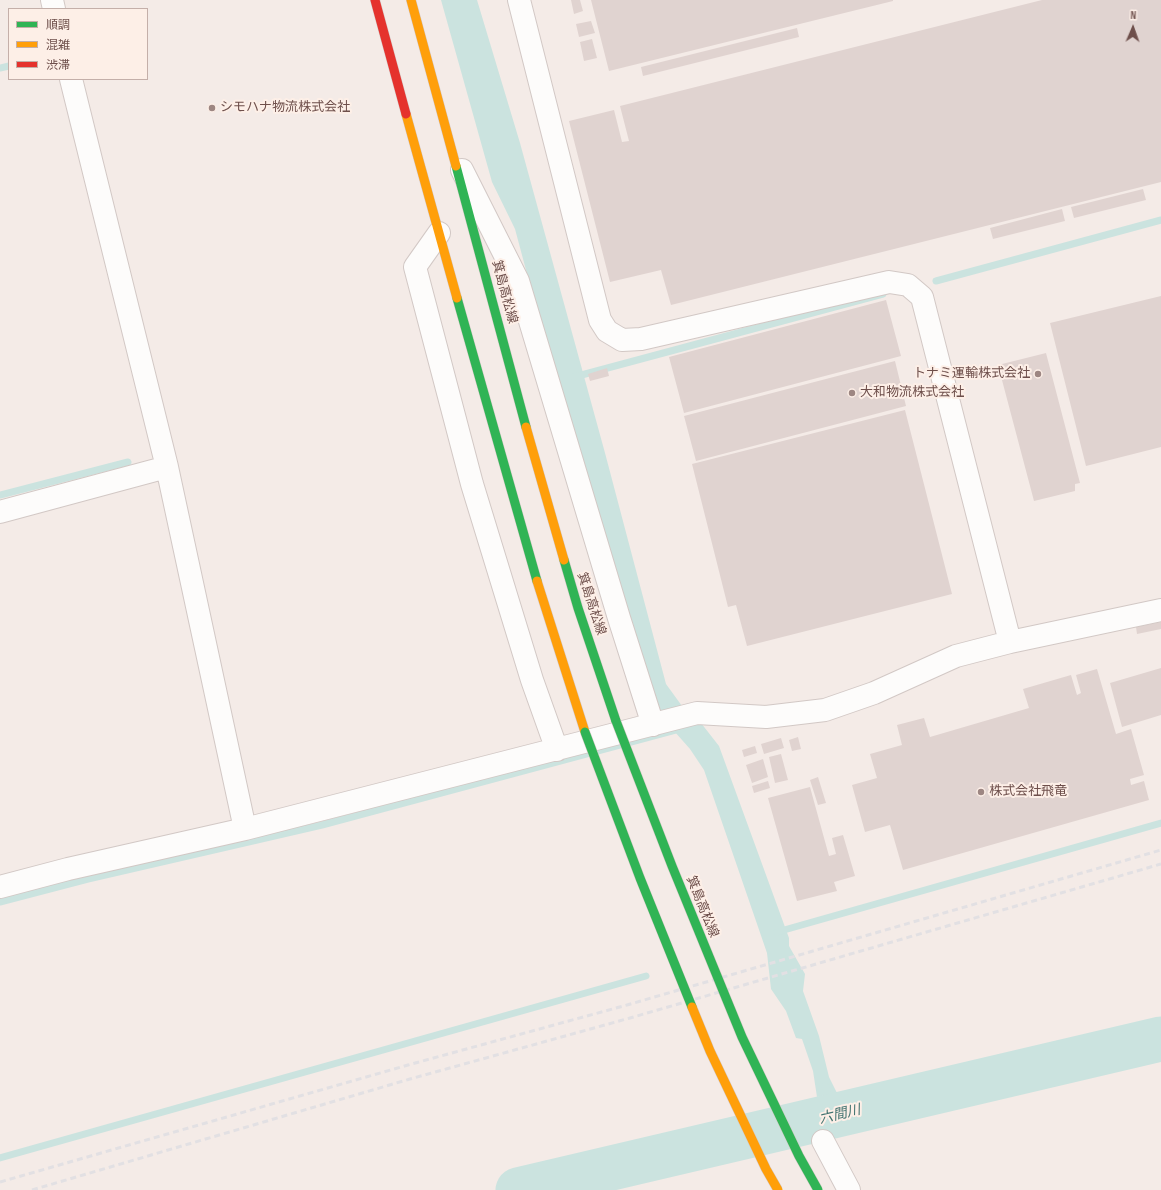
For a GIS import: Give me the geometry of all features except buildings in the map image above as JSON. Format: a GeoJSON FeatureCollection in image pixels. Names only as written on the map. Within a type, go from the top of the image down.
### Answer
{"type":"FeatureCollection","features":[{"type":"Feature","properties":{"kind":"main road"},"geometry":{"type":"LineString","coordinates":[[375,0],[542,600],[584,732],[640,878],[710,1051],[766,1169],[778,1190]]}},
{"type":"Feature","properties":{"kind":"main road","name":"箕島高松線"},"geometry":{"type":"LineString","coordinates":[[411,0],[544,494],[578,608],[616,721],[672,866],[742,1038],[799,1156],[818,1190]]}},
{"type":"Feature","properties":{"kind":"street"},"geometry":{"type":"LineString","coordinates":[[518,0],[600,320],[608,331],[622,340],[640,339],[889,282],[908,285],[922,297],[1010,642]]}},
{"type":"Feature","properties":{"kind":"street"},"geometry":{"type":"LineString","coordinates":[[71,80],[167,467],[245,829]]}},
{"type":"Feature","properties":{"kind":"street"},"geometry":{"type":"LineString","coordinates":[[453,153],[518,281],[619,618],[658,724]]}},
{"type":"Feature","properties":{"kind":"street"},"geometry":{"type":"LineString","coordinates":[[439,233],[415,267],[472,484],[532,680],[557,750]]}},
{"type":"Feature","properties":{"kind":"street"},"geometry":{"type":"LineString","coordinates":[[0,512],[167,467]]}},
{"type":"Feature","properties":{"kind":"street"},"geometry":{"type":"LineString","coordinates":[[0,887],[68,868],[245,829],[698,714],[766,717],[825,710],[874,694],[956,656],[1010,642],[1161,610]]}},
{"type":"Feature","properties":{"kind":"street"},"geometry":{"type":"LineString","coordinates":[[823,1141],[849,1190]]}},
{"type":"Feature","properties":{"kind":"water"},"geometry":{"type":"Polygon","coordinates":[[[441,0],[477,0],[520,143],[605,453],[666,684],[682,706],[701,723],[719,746],[789,938],[789,946],[805,974],[803,991],[819,1036],[829,1077],[837,1093],[817,1097],[813,1071],[802,1039],[796,1038],[786,1011],[771,989],[767,953],[704,770],[690,749],[659,714],[556,382],[515,229],[492,182],[441,0]]]}},
{"type":"Feature","properties":{"kind":"waterway"},"geometry":{"type":"LineString","coordinates":[[0,68],[8,66]]}},
{"type":"Feature","properties":{"kind":"waterway"},"geometry":{"type":"LineString","coordinates":[[936,281],[1161,220]]}},
{"type":"Feature","properties":{"kind":"waterway"},"geometry":{"type":"LineString","coordinates":[[574,377],[883,294]]}},
{"type":"Feature","properties":{"kind":"waterway"},"geometry":{"type":"LineString","coordinates":[[0,495],[128,462]]}},
{"type":"Feature","properties":{"kind":"waterway"},"geometry":{"type":"LineString","coordinates":[[0,902],[88,879],[322,825],[683,728]]}},
{"type":"Feature","properties":{"kind":"waterway"},"geometry":{"type":"LineString","coordinates":[[777,932],[1161,823]]}},
{"type":"Feature","properties":{"kind":"waterway"},"geometry":{"type":"LineString","coordinates":[[0,1158],[646,976]]}},
{"type":"Feature","properties":{"kind":"waterway","name":"六間川"},"geometry":{"type":"LineString","coordinates":[[518,1190],[1161,1039]]}},
{"type":"Feature","properties":{"kind":"waterway"},"geometry":{"type":"LineString","coordinates":[[825,1086],[834,1116]]}},
{"type":"Feature","properties":{"kind":"railway"},"geometry":{"type":"LineString","coordinates":[[0,1182],[408,1065],[627,1005],[1161,850]]}},
{"type":"Feature","properties":{"kind":"railway"},"geometry":{"type":"LineString","coordinates":[[32,1190],[410,1079],[630,1018],[1161,864]]}},
{"type":"Feature","properties":{"kind":"traffic: fast"},"geometry":{"type":"LineString","coordinates":[[456,166],[526,427]]}},
{"type":"Feature","properties":{"kind":"traffic: fast"},"geometry":{"type":"LineString","coordinates":[[457,298],[537,581]]}},
{"type":"Feature","properties":{"kind":"traffic: fast"},"geometry":{"type":"LineString","coordinates":[[564,560],[578,608],[616,721]]}},
{"type":"Feature","properties":{"kind":"traffic: fast"},"geometry":{"type":"LineString","coordinates":[[616,721],[672,866],[742,1037],[799,1156],[818,1190]]}},
{"type":"Feature","properties":{"kind":"traffic: fast"},"geometry":{"type":"LineString","coordinates":[[585,732],[640,878],[692,1007]]}},
{"type":"Feature","properties":{"kind":"traffic: slow"},"geometry":{"type":"LineString","coordinates":[[411,0],[456,166]]}},
{"type":"Feature","properties":{"kind":"traffic: slow"},"geometry":{"type":"LineString","coordinates":[[406,114],[457,298]]}},
{"type":"Feature","properties":{"kind":"traffic: slow"},"geometry":{"type":"LineString","coordinates":[[526,427],[564,560]]}},
{"type":"Feature","properties":{"kind":"traffic: slow"},"geometry":{"type":"LineString","coordinates":[[537,581],[585,732]]}},
{"type":"Feature","properties":{"kind":"traffic: slow"},"geometry":{"type":"LineString","coordinates":[[692,1007],[710,1051],[766,1169],[778,1190]]}},
{"type":"Feature","properties":{"kind":"traffic: jam"},"geometry":{"type":"LineString","coordinates":[[375,0],[406,114]]}},
{"type":"Feature","properties":{"kind":"place","name":"シモハナ物流株式会社"},"geometry":{"type":"Point","coordinates":[212,108]}},
{"type":"Feature","properties":{"kind":"place","name":"トナミ運輸株式会社"},"geometry":{"type":"Point","coordinates":[1038,374]}},
{"type":"Feature","properties":{"kind":"place","name":"大和物流株式会社"},"geometry":{"type":"Point","coordinates":[852,393]}},
{"type":"Feature","properties":{"kind":"place","name":"株式会社飛竜"},"geometry":{"type":"Point","coordinates":[981,792]}}]}
